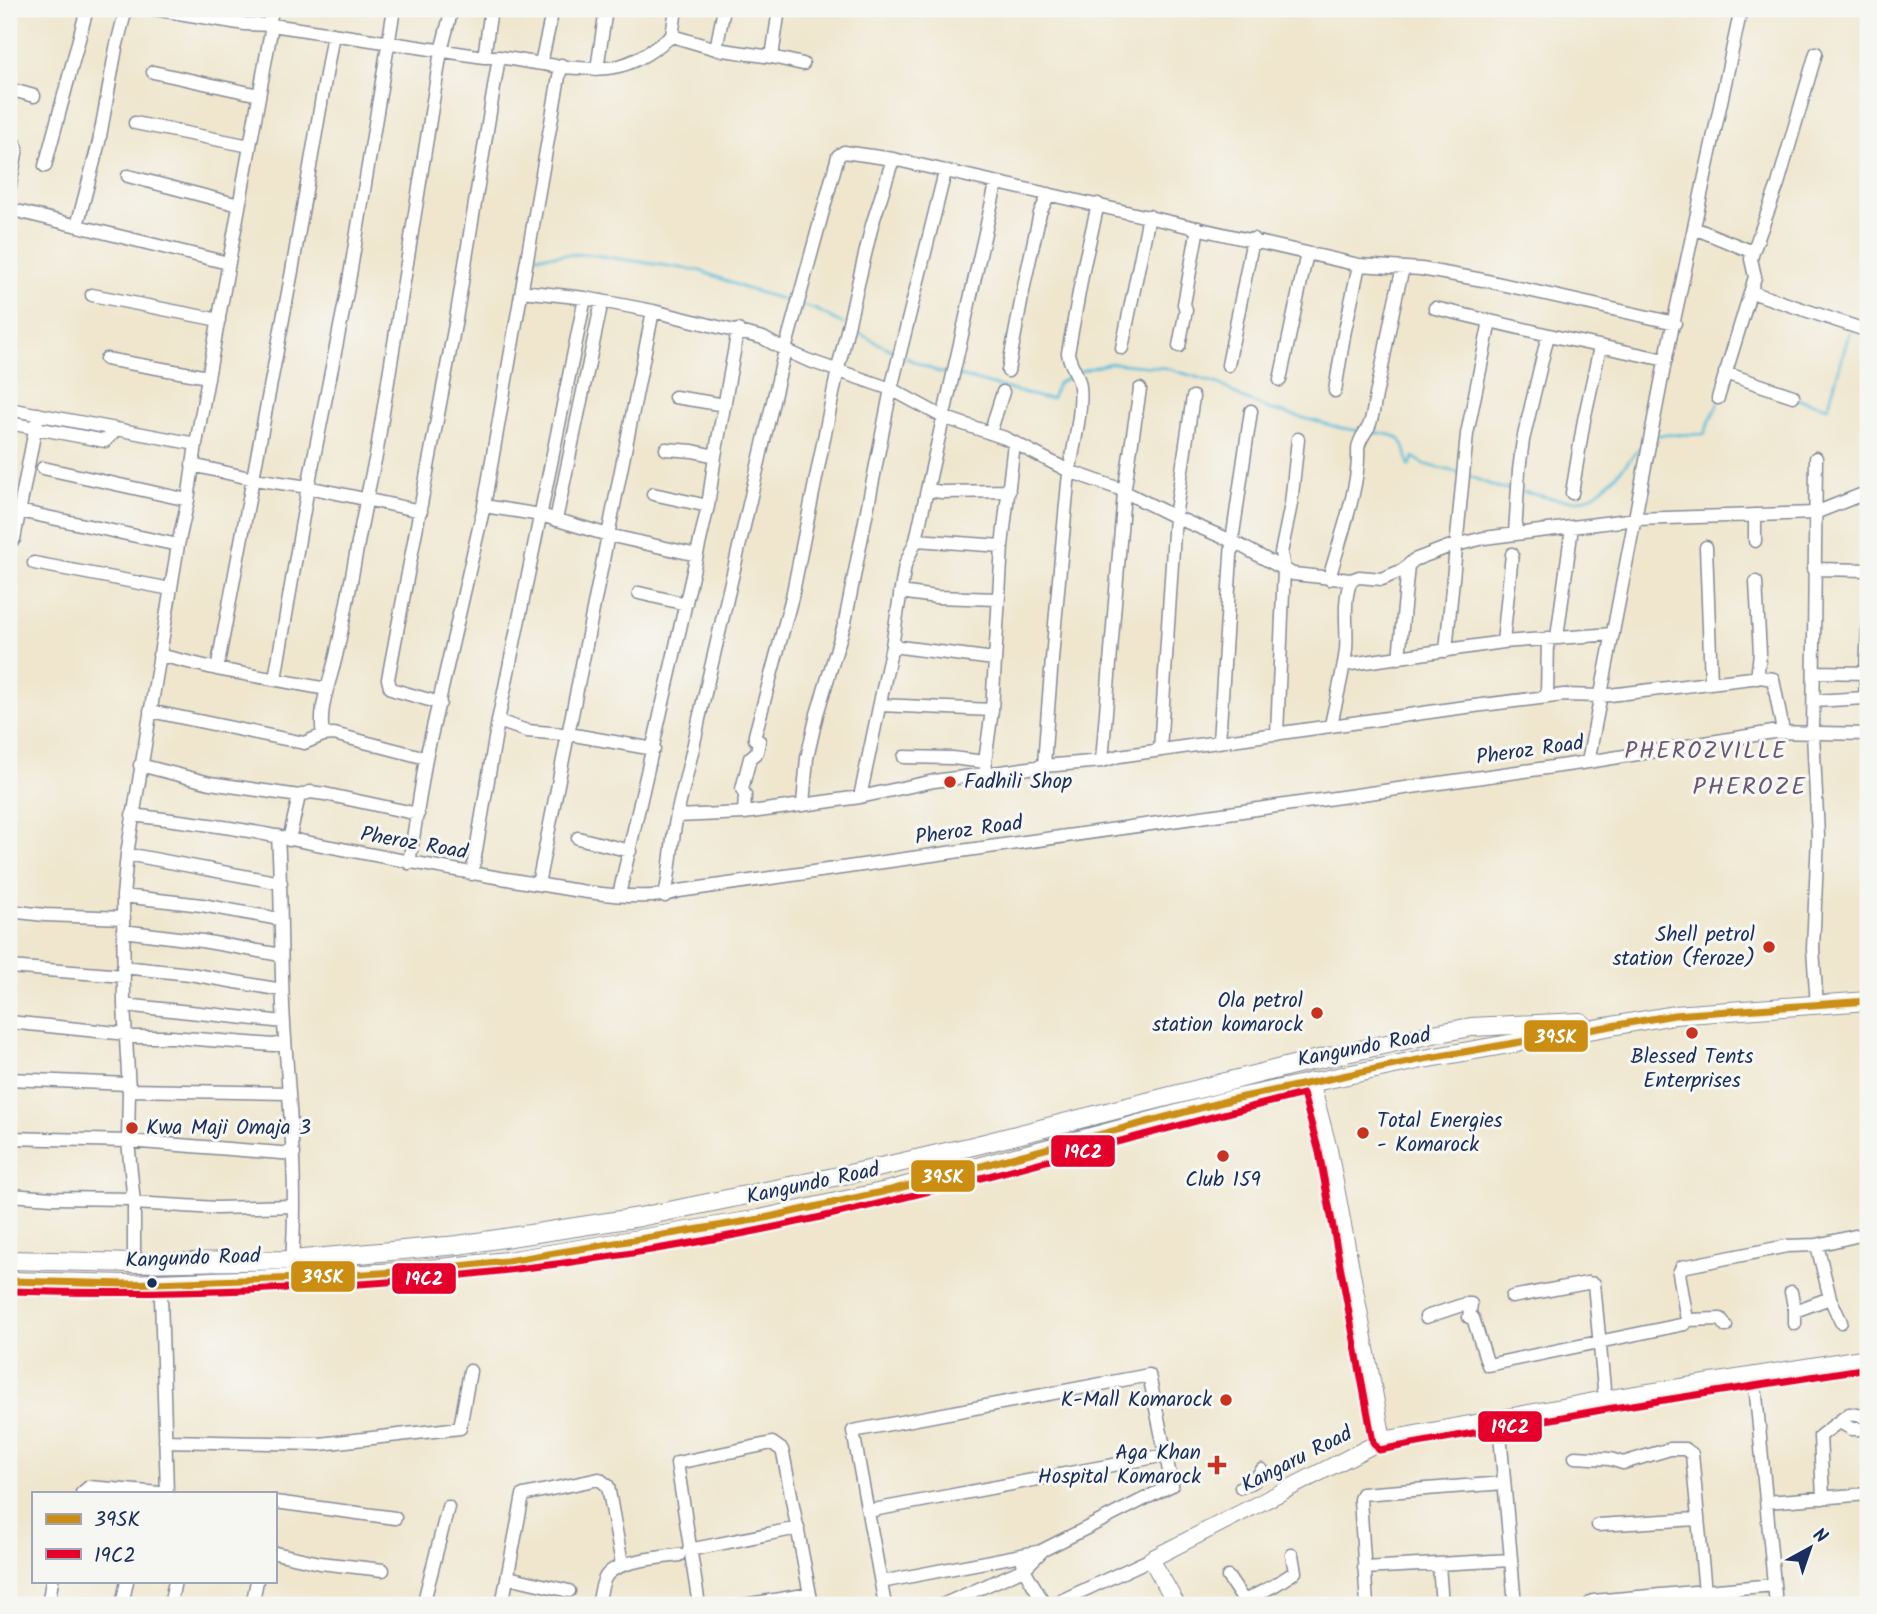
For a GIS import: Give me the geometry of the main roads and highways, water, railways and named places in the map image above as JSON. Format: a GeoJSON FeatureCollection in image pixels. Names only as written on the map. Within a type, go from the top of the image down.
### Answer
{"type":"FeatureCollection","features":[{"type":"Feature","properties":{"kind":"highway","name":"Kangundo Road"},"geometry":{"type":"LineString","coordinates":[[9,1281],[158,1283],[302,1278],[474,1265],[709,1228],[891,1190],[1185,1111],[1311,1081],[1674,1015],[1868,1001]]}},
{"type":"Feature","properties":{"kind":"highway","name":"Kangundo Road"},"geometry":{"type":"LineString","coordinates":[[9,1260],[134,1263],[292,1260],[458,1245],[640,1217],[977,1145],[1314,1060],[1460,1029],[1575,1022],[1611,1025]]}},
{"type":"Feature","properties":{"kind":"main road"},"geometry":{"type":"LineString","coordinates":[[1311,1081],[1329,1150],[1383,1440]]}},
{"type":"Feature","properties":{"kind":"main road","name":"Kangaru Road"},"geometry":{"type":"LineString","coordinates":[[1177,1605],[1151,1559],[1383,1440],[1605,1399],[1868,1357]]}},
{"type":"Feature","properties":{"kind":"waterway"},"geometry":{"type":"LineString","coordinates":[[532,256],[587,254],[701,271],[747,289],[795,303]]}},
{"type":"Feature","properties":{"kind":"waterway"},"geometry":{"type":"LineString","coordinates":[[801,305],[843,324]]}},
{"type":"Feature","properties":{"kind":"waterway"},"geometry":{"type":"LineString","coordinates":[[851,329],[895,352]]}},
{"type":"Feature","properties":{"kind":"waterway"},"geometry":{"type":"LineString","coordinates":[[1797,399],[1828,407],[1850,330]]}},
{"type":"Feature","properties":{"kind":"waterway"},"geometry":{"type":"LineString","coordinates":[[904,357],[938,372],[950,374]]}},
{"type":"Feature","properties":{"kind":"waterway"},"geometry":{"type":"LineString","coordinates":[[1080,371],[1111,363],[1166,368],[1219,384],[1242,398],[1269,409],[1362,431]]}},
{"type":"Feature","properties":{"kind":"waterway"},"geometry":{"type":"LineString","coordinates":[[956,375],[1042,398],[1052,398],[1058,383],[1071,376]]}},
{"type":"Feature","properties":{"kind":"waterway"},"geometry":{"type":"LineString","coordinates":[[1657,435],[1704,434],[1718,403]]}},
{"type":"Feature","properties":{"kind":"waterway"},"geometry":{"type":"LineString","coordinates":[[1369,432],[1399,439],[1405,448],[1409,467],[1414,457],[1423,464],[1460,473]]}},
{"type":"Feature","properties":{"kind":"waterway"},"geometry":{"type":"LineString","coordinates":[[1523,492],[1564,500],[1587,498],[1614,478],[1643,444]]}},
{"type":"Feature","properties":{"kind":"waterway"},"geometry":{"type":"LineString","coordinates":[[1466,475],[1496,487],[1513,490]]}},
{"type":"Feature","properties":{"kind":"place","name":"Fadhili Shop"},"geometry":{"type":"Point","coordinates":[950,782]}},
{"type":"Feature","properties":{"kind":"place","name":"Shell petrol station (feroze)"},"geometry":{"type":"Point","coordinates":[1769,947]}},
{"type":"Feature","properties":{"kind":"place","name":"Ola petrol station komarock"},"geometry":{"type":"Point","coordinates":[1317,1013]}},
{"type":"Feature","properties":{"kind":"place","name":"Blessed Tents Enterprises"},"geometry":{"type":"Point","coordinates":[1692,1033]}},
{"type":"Feature","properties":{"kind":"place","name":"Kwa Maji Omaja 3"},"geometry":{"type":"Point","coordinates":[132,1128]}},
{"type":"Feature","properties":{"kind":"place","name":"Total Energies - Komarock"},"geometry":{"type":"Point","coordinates":[1363,1133]}},
{"type":"Feature","properties":{"kind":"place","name":"Club 159"},"geometry":{"type":"Point","coordinates":[1223,1156]}},
{"type":"Feature","properties":{"kind":"place","name":"K-Mall Komarock"},"geometry":{"type":"Point","coordinates":[1226,1400]}},
{"type":"Feature","properties":{"kind":"place","name":"Aga Khan Hospital Komarock"},"geometry":{"type":"Point","coordinates":[1217,1465]}},
{"type":"Feature","properties":{"kind":"district","name":"PHEROZVILLE"},"geometry":{"type":"Point","coordinates":[1706,752]}},
{"type":"Feature","properties":{"kind":"district","name":"PHEROZE"},"geometry":{"type":"Point","coordinates":[1750,787]}}]}
